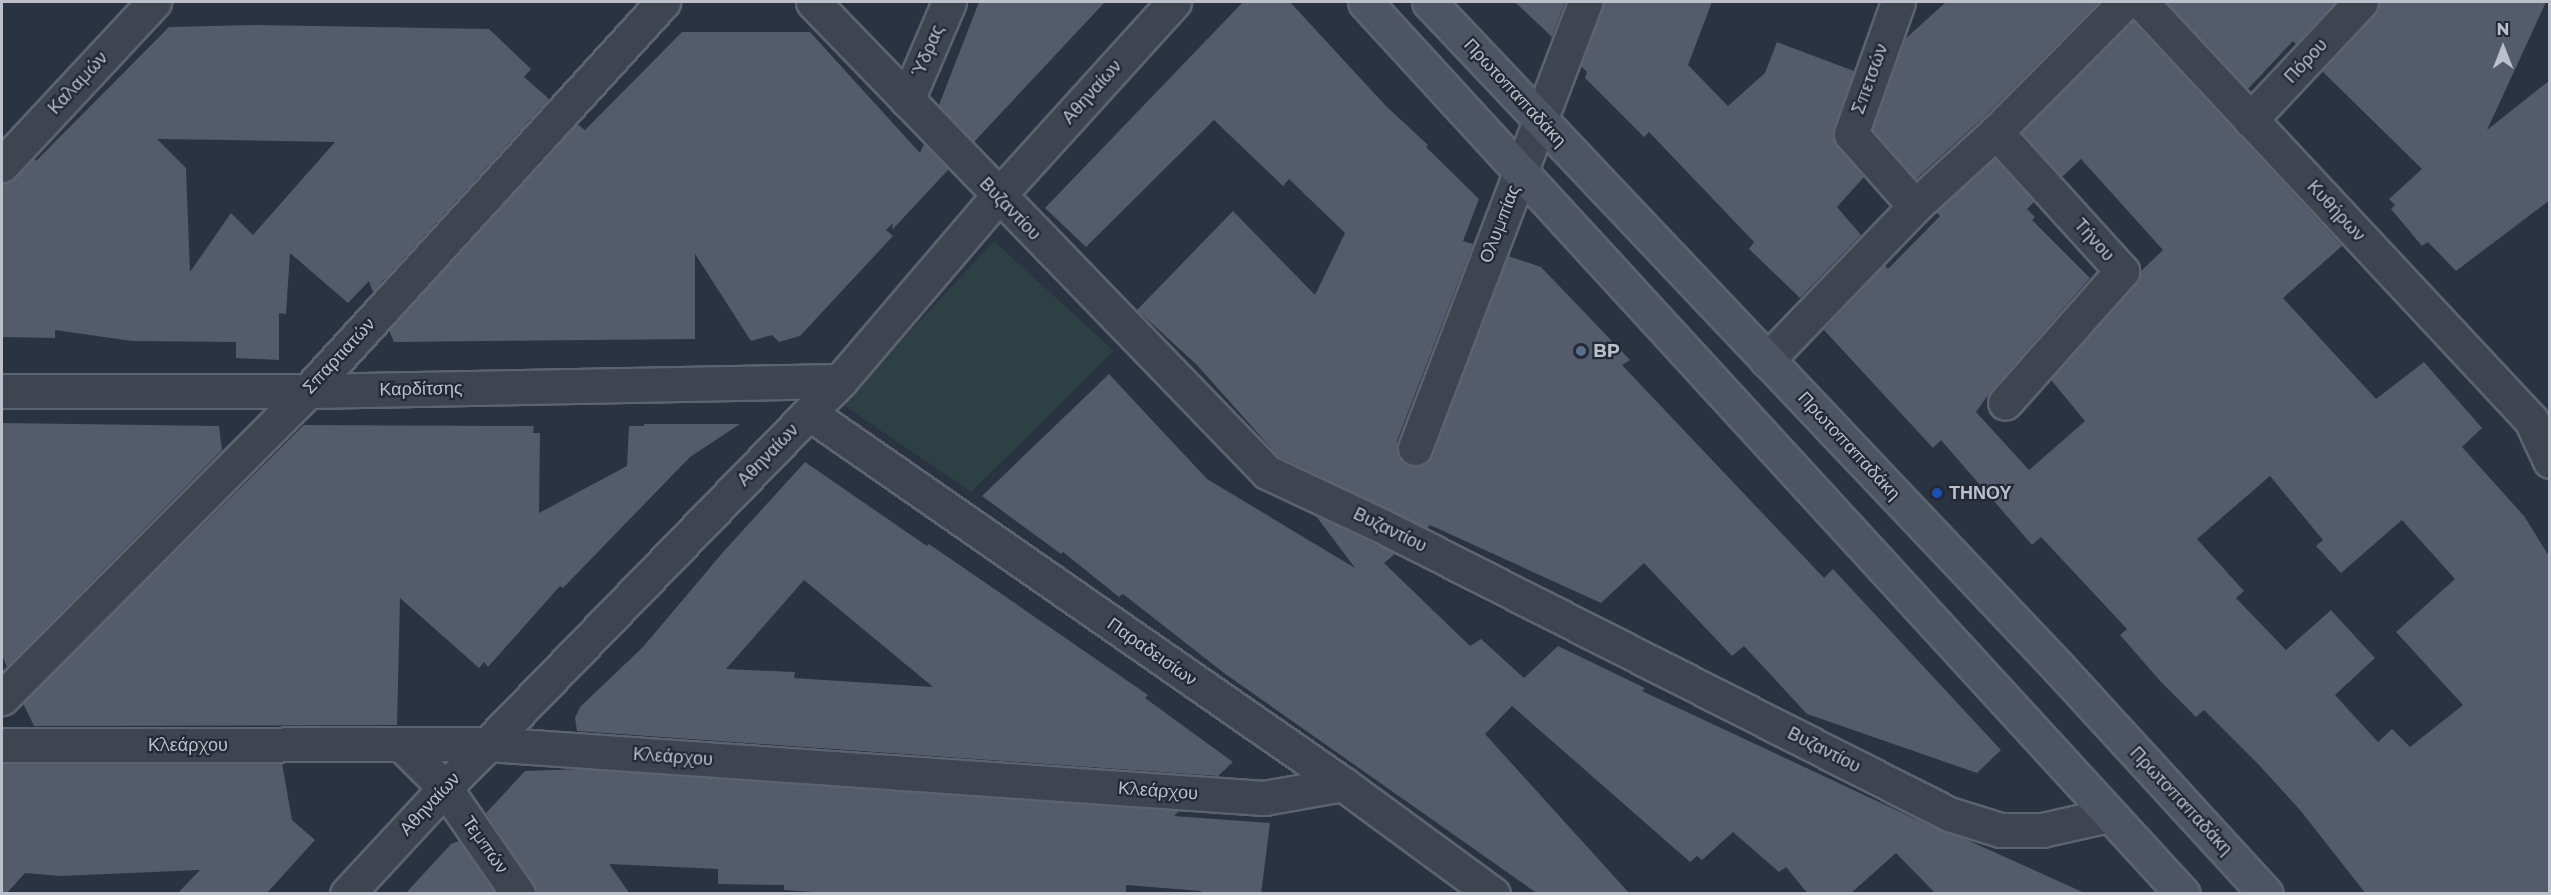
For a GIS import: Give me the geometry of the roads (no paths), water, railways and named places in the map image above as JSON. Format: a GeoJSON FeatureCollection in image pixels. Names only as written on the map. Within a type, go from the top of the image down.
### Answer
{"type":"FeatureCollection","features":[{"type":"Feature","properties":{"kind":"main road"},"geometry":{"type":"LineString","coordinates":[[1365,2],[1521,168],[2183,894]]}},
{"type":"Feature","properties":{"kind":"main road","name":"Πρωτοπαπαδάκη"},"geometry":{"type":"LineString","coordinates":[[1429,2],[2051,660],[2266,894]]}},
{"type":"Feature","properties":{"kind":"street","name":"Καλαμών"},"geometry":{"type":"LineString","coordinates":[[2,165],[154,2]]}},
{"type":"Feature","properties":{"kind":"street"},"geometry":{"type":"LineString","coordinates":[[647,2],[687,2]]}},
{"type":"Feature","properties":{"kind":"street","name":"Σπαρτιατών"},"geometry":{"type":"LineString","coordinates":[[2,698],[308,391],[663,2]]}},
{"type":"Feature","properties":{"kind":"street","name":"Βυζαντίου"},"geometry":{"type":"LineString","coordinates":[[813,2],[1266,472],[1382,526],[1948,814],[2000,830],[2042,830],[2109,815]]}},
{"type":"Feature","properties":{"kind":"street","name":"Ύδρας"},"geometry":{"type":"LineString","coordinates":[[907,100],[949,2]]}},
{"type":"Feature","properties":{"kind":"street","name":"Αθηναίων"},"geometry":{"type":"LineString","coordinates":[[347,894],[445,788],[840,381],[998,196],[1174,2]]}},
{"type":"Feature","properties":{"kind":"street","name":"Ολυμπίας"},"geometry":{"type":"LineString","coordinates":[[1415,448],[1585,2]]}},
{"type":"Feature","properties":{"kind":"street","name":"Σπετσών"},"geometry":{"type":"LineString","coordinates":[[1898,2],[1851,134],[1915,206]]}},
{"type":"Feature","properties":{"kind":"street"},"geometry":{"type":"LineString","coordinates":[[1767,360],[1915,206],[1996,132],[2125,2]]}},
{"type":"Feature","properties":{"kind":"street","name":"Κυθήρων"},"geometry":{"type":"LineString","coordinates":[[2141,2],[2250,120],[2540,423],[2550,461]]}},
{"type":"Feature","properties":{"kind":"street","name":"Πόρου"},"geometry":{"type":"LineString","coordinates":[[2250,120],[2361,2]]}},
{"type":"Feature","properties":{"kind":"street","name":"Τήνου"},"geometry":{"type":"LineString","coordinates":[[1996,132],[2122,272],[2005,403]]}},
{"type":"Feature","properties":{"kind":"street","name":"Καρδίτσης"},"geometry":{"type":"LineString","coordinates":[[2,391],[308,391],[840,381]]}},
{"type":"Feature","properties":{"kind":"street","name":"Παραδεισίων"},"geometry":{"type":"LineString","coordinates":[[809,413],[1343,784],[1492,894]]}},
{"type":"Feature","properties":{"kind":"street","name":"Κλεάρχου"},"geometry":{"type":"LineString","coordinates":[[2,745],[488,744],[1264,798],[1343,784]]}},
{"type":"Feature","properties":{"kind":"street","name":"Τεμπών"},"geometry":{"type":"LineString","coordinates":[[402,745],[445,788],[518,894]]}},
{"type":"Feature","properties":{"kind":"place","name":"BP"},"geometry":{"type":"Point","coordinates":[1581,351]}},
{"type":"Feature","properties":{"kind":"place","name":"ΤΗΝΟΥ"},"geometry":{"type":"Point","coordinates":[1937,493]}}]}
